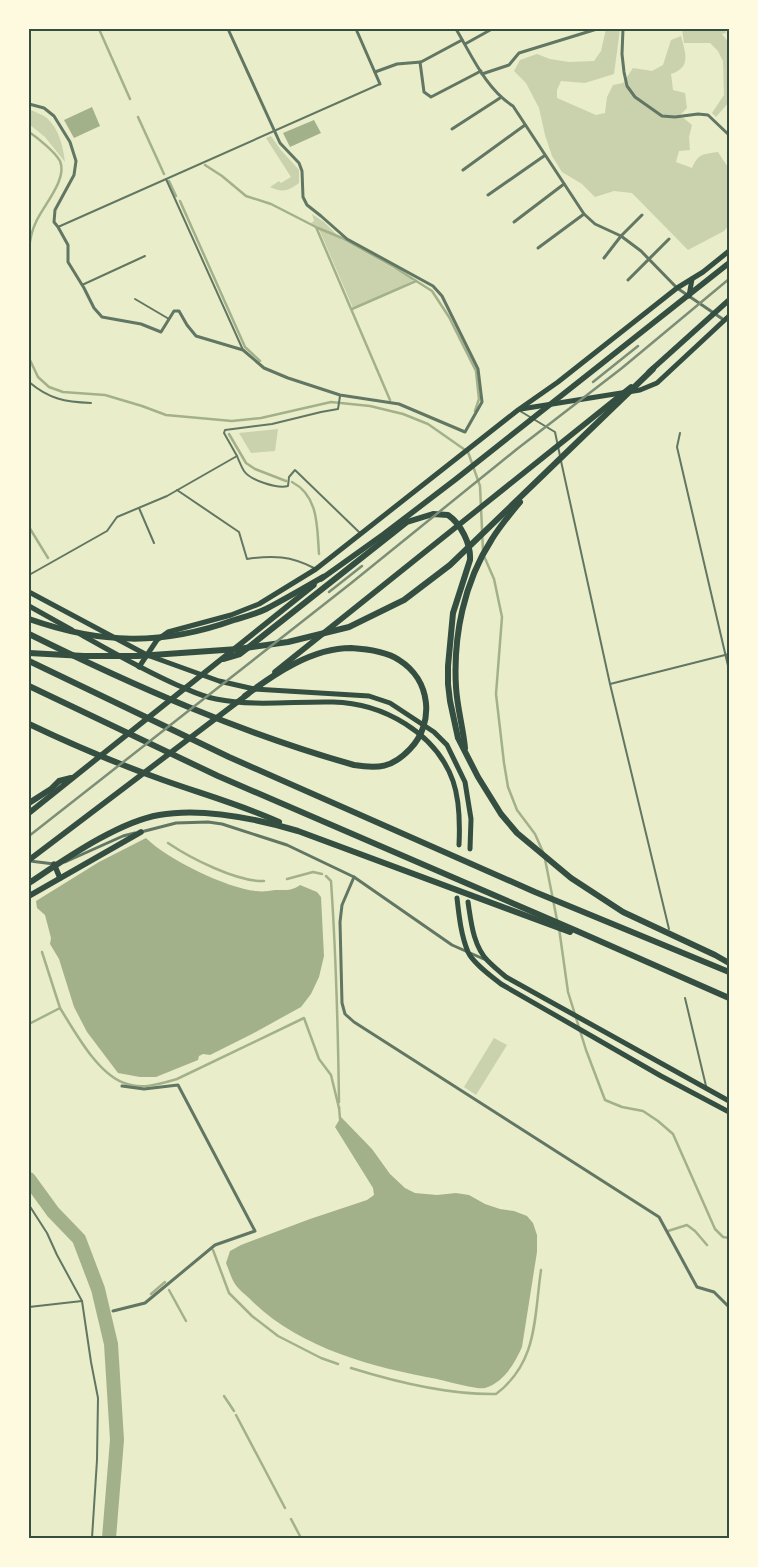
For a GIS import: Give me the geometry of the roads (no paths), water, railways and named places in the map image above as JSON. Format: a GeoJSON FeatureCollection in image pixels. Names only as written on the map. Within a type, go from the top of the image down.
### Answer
{"type":"FeatureCollection","features":[{"type":"Feature","properties":{"kind":"highway"},"geometry":{"type":"LineString","coordinates":[[29,653],[84,656],[189,653],[288,642],[349,627],[404,600],[450,565],[654,369]]}},
{"type":"Feature","properties":{"kind":"highway"},"geometry":{"type":"LineString","coordinates":[[467,756],[456,689],[459,624],[479,562],[491,540],[535,482]]}},
{"type":"Feature","properties":{"kind":"highway"},"geometry":{"type":"LineString","coordinates":[[223,658],[240,654],[407,522],[433,514],[448,515],[465,536],[471,554],[453,613],[448,666],[452,710],[458,738],[500,814],[517,832],[571,878],[623,912],[729,962]]}},
{"type":"Feature","properties":{"kind":"highway"},"geometry":{"type":"LineString","coordinates":[[29,619],[70,631],[105,638],[152,639],[180,636],[208,629],[264,610],[323,578]]}},
{"type":"Feature","properties":{"kind":"highway"},"geometry":{"type":"LineString","coordinates":[[29,634],[101,670],[230,724],[343,762],[368,768],[383,767],[397,760],[416,743],[426,721],[422,688],[408,667],[399,660],[382,653],[350,648],[325,652],[291,666],[271,677],[245,696]]}},
{"type":"Feature","properties":{"kind":"highway"},"geometry":{"type":"LineString","coordinates":[[29,661],[228,757],[481,869],[729,972]]}},
{"type":"Feature","properties":{"kind":"highway"},"geometry":{"type":"LineString","coordinates":[[29,686],[218,776],[541,918],[729,998]]}},
{"type":"Feature","properties":{"kind":"highway"},"geometry":{"type":"LineString","coordinates":[[29,724],[81,748],[162,780],[262,814],[298,831],[480,900],[541,918]]}},
{"type":"Feature","properties":{"kind":"highway"},"geometry":{"type":"LineString","coordinates":[[29,803],[52,788],[59,781],[72,778]]}},
{"type":"Feature","properties":{"kind":"highway"},"geometry":{"type":"LineString","coordinates":[[29,883],[111,832],[160,815],[176,813],[224,815],[245,818],[298,831]]}},
{"type":"Feature","properties":{"kind":"main road"},"geometry":{"type":"LineString","coordinates":[[139,667],[157,640],[168,632],[230,615],[259,604],[316,569],[518,410],[558,382],[677,288],[729,251]]}},
{"type":"Feature","properties":{"kind":"main road"},"geometry":{"type":"LineString","coordinates":[[29,813],[323,578],[449,485],[729,262]]}},
{"type":"Feature","properties":{"kind":"main road"},"geometry":{"type":"LineString","coordinates":[[689,297],[692,279]]}},
{"type":"Feature","properties":{"kind":"main road"},"geometry":{"type":"LineString","coordinates":[[29,860],[245,696],[654,369],[729,300]]}},
{"type":"Feature","properties":{"kind":"main road"},"geometry":{"type":"LineString","coordinates":[[518,410],[640,390],[657,383],[729,316]]}},
{"type":"Feature","properties":{"kind":"main road"},"geometry":{"type":"LineString","coordinates":[[539,396],[536,401],[540,406]]}},
{"type":"Feature","properties":{"kind":"main road"},"geometry":{"type":"LineString","coordinates":[[29,592],[147,655],[219,681],[254,690],[369,696],[390,703],[434,732],[447,745],[464,782],[470,819],[470,849]]}},
{"type":"Feature","properties":{"kind":"main road"},"geometry":{"type":"LineString","coordinates":[[29,606],[139,667],[191,691],[214,699],[253,704],[335,702],[375,710],[400,720],[421,735],[440,755],[452,781],[457,800],[460,822],[460,845]]}},
{"type":"Feature","properties":{"kind":"main road"},"geometry":{"type":"LineString","coordinates":[[29,896],[141,832]]}},
{"type":"Feature","properties":{"kind":"main road"},"geometry":{"type":"LineString","coordinates":[[54,864],[60,878]]}},
{"type":"Feature","properties":{"kind":"main road"},"geometry":{"type":"LineString","coordinates":[[457,898],[460,925],[468,953],[485,971],[502,984],[556,1016],[661,1076],[729,1112]]}},
{"type":"Feature","properties":{"kind":"main road"},"geometry":{"type":"LineString","coordinates":[[468,902],[472,927],[478,947],[487,960],[506,977],[729,1101]]}},
{"type":"Feature","properties":{"kind":"street"},"geometry":{"type":"LineString","coordinates":[[29,104],[44,108],[54,116],[70,142],[76,160],[74,174],[55,210],[54,222],[68,245],[68,262],[94,308],[102,317],[141,324],[161,332],[174,311],[178,310],[196,336],[243,350],[264,368],[340,396],[398,404],[465,432],[482,402],[478,369],[442,296],[434,286],[347,239],[307,206],[303,197],[302,171],[299,163],[280,143],[228,29]]}},
{"type":"Feature","properties":{"kind":"street"},"geometry":{"type":"LineString","coordinates":[[356,29],[380,84]]}},
{"type":"Feature","properties":{"kind":"street"},"geometry":{"type":"LineString","coordinates":[[456,29],[482,72],[500,98],[512,106],[584,214],[595,224],[621,236],[649,258],[677,288],[724,321]]}},
{"type":"Feature","properties":{"kind":"street"},"geometry":{"type":"LineString","coordinates":[[375,72],[397,64],[420,62],[492,29]]}},
{"type":"Feature","properties":{"kind":"street"},"geometry":{"type":"LineString","coordinates":[[420,62],[424,92],[431,97],[482,72],[508,65],[519,53],[598,29]]}},
{"type":"Feature","properties":{"kind":"street"},"geometry":{"type":"LineString","coordinates":[[623,29],[622,54],[626,86],[635,97],[662,116],[708,115],[729,135]]}},
{"type":"Feature","properties":{"kind":"street"},"geometry":{"type":"LineString","coordinates":[[452,129],[500,98]]}},
{"type":"Feature","properties":{"kind":"street"},"geometry":{"type":"LineString","coordinates":[[463,170],[525,125]]}},
{"type":"Feature","properties":{"kind":"street"},"geometry":{"type":"LineString","coordinates":[[488,195],[544,156]]}},
{"type":"Feature","properties":{"kind":"street"},"geometry":{"type":"LineString","coordinates":[[514,222],[564,184]]}},
{"type":"Feature","properties":{"kind":"street"},"geometry":{"type":"LineString","coordinates":[[538,248],[584,214]]}},
{"type":"Feature","properties":{"kind":"street"},"geometry":{"type":"LineString","coordinates":[[604,258],[621,236],[642,215]]}},
{"type":"Feature","properties":{"kind":"street"},"geometry":{"type":"LineString","coordinates":[[628,280],[669,239]]}},
{"type":"Feature","properties":{"kind":"street"},"geometry":{"type":"LineString","coordinates":[[29,860],[54,864],[69,861],[123,836],[176,823],[208,822],[222,824],[287,845],[354,877],[452,945],[487,960]]}},
{"type":"Feature","properties":{"kind":"street"},"geometry":{"type":"LineString","coordinates":[[354,877],[342,905],[340,922],[342,1003],[345,1014],[354,1022],[659,1217],[696,1287],[714,1292],[729,1307]]}},
{"type":"Feature","properties":{"kind":"street"},"geometry":{"type":"LineString","coordinates":[[113,1311],[145,1303],[214,1245],[255,1232],[178,1085],[144,1090],[122,1086]]}},
{"type":"Feature","properties":{"kind":"lane"},"geometry":{"type":"LineString","coordinates":[[58,227],[380,84]]}},
{"type":"Feature","properties":{"kind":"lane"},"geometry":{"type":"LineString","coordinates":[[166,178],[243,350]]}},
{"type":"Feature","properties":{"kind":"lane"},"geometry":{"type":"LineString","coordinates":[[82,284],[145,256]]}},
{"type":"Feature","properties":{"kind":"lane"},"geometry":{"type":"LineString","coordinates":[[135,298],[169,319]]}},
{"type":"Feature","properties":{"kind":"lane"},"geometry":{"type":"LineString","coordinates":[[29,382],[41,393],[60,400],[92,403]]}},
{"type":"Feature","properties":{"kind":"lane"},"geometry":{"type":"LineString","coordinates":[[340,396],[338,409],[272,424],[225,430],[224,434],[244,472],[253,479],[282,487],[288,486],[289,477],[295,470],[362,534]]}},
{"type":"Feature","properties":{"kind":"lane"},"geometry":{"type":"LineString","coordinates":[[518,410],[555,432],[610,684],[669,929]]}},
{"type":"Feature","properties":{"kind":"lane"},"geometry":{"type":"LineString","coordinates":[[680,433],[677,447],[729,670]]}},
{"type":"Feature","properties":{"kind":"lane"},"geometry":{"type":"LineString","coordinates":[[29,575],[107,532],[117,517],[177,490],[237,456]]}},
{"type":"Feature","properties":{"kind":"lane"},"geometry":{"type":"LineString","coordinates":[[177,490],[238,532],[247,559],[270,555],[292,558],[316,569]]}},
{"type":"Feature","properties":{"kind":"lane"},"geometry":{"type":"LineString","coordinates":[[139,508],[154,543]]}},
{"type":"Feature","properties":{"kind":"lane"},"geometry":{"type":"LineString","coordinates":[[610,684],[729,654]]}},
{"type":"Feature","properties":{"kind":"lane"},"geometry":{"type":"LineString","coordinates":[[685,998],[706,1089]]}},
{"type":"Feature","properties":{"kind":"lane"},"geometry":{"type":"LineString","coordinates":[[29,1205],[47,1233],[82,1300],[98,1398],[97,1460],[92,1538]]}},
{"type":"Feature","properties":{"kind":"lane"},"geometry":{"type":"LineString","coordinates":[[29,1307],[82,1300]]}},
{"type":"Feature","properties":{"kind":"waterway"},"geometry":{"type":"LineString","coordinates":[[99,29],[130,99]]}},
{"type":"Feature","properties":{"kind":"waterway"},"geometry":{"type":"LineString","coordinates":[[138,117],[164,174]]}},
{"type":"Feature","properties":{"kind":"waterway"},"geometry":{"type":"LineString","coordinates":[[29,132],[54,154],[60,161],[62,168],[58,184],[35,225],[29,248]]}},
{"type":"Feature","properties":{"kind":"waterway"},"geometry":{"type":"LineString","coordinates":[[205,165],[246,196],[271,204],[316,227],[390,400]]}},
{"type":"Feature","properties":{"kind":"waterway"},"geometry":{"type":"LineString","coordinates":[[169,181],[176,196]]}},
{"type":"Feature","properties":{"kind":"waterway"},"geometry":{"type":"LineString","coordinates":[[180,201],[245,347],[260,361]]}},
{"type":"Feature","properties":{"kind":"waterway"},"geometry":{"type":"LineString","coordinates":[[318,228],[342,238],[432,291],[449,317],[476,371],[479,399],[475,411]]}},
{"type":"Feature","properties":{"kind":"waterway"},"geometry":{"type":"LineString","coordinates":[[352,309],[416,281]]}},
{"type":"Feature","properties":{"kind":"waterway"},"geometry":{"type":"LineString","coordinates":[[29,358],[38,377],[49,387],[63,392],[105,395],[166,415],[232,421],[261,418],[331,402],[370,406],[403,414],[428,424],[468,452],[480,486],[483,551]]}},
{"type":"Feature","properties":{"kind":"waterway"},"geometry":{"type":"LineString","coordinates":[[229,434],[246,463],[255,469],[286,481]]}},
{"type":"Feature","properties":{"kind":"waterway"},"geometry":{"type":"LineString","coordinates":[[292,482],[301,488],[312,504],[317,523],[319,554]]}},
{"type":"Feature","properties":{"kind":"waterway"},"geometry":{"type":"LineString","coordinates":[[29,527],[48,558]]}},
{"type":"Feature","properties":{"kind":"waterway"},"geometry":{"type":"LineString","coordinates":[[484,556],[494,579],[502,617],[496,694],[508,787],[517,810],[535,834],[543,852]]}},
{"type":"Feature","properties":{"kind":"waterway"},"geometry":{"type":"LineString","coordinates":[[168,843],[214,868],[241,878],[264,881]]}},
{"type":"Feature","properties":{"kind":"waterway"},"geometry":{"type":"LineString","coordinates":[[545,859],[557,920]]}},
{"type":"Feature","properties":{"kind":"waterway"},"geometry":{"type":"LineString","coordinates":[[287,879],[313,872],[322,874]]}},
{"type":"Feature","properties":{"kind":"waterway"},"geometry":{"type":"LineString","coordinates":[[326,876],[331,881],[333,908],[339,1102]]}},
{"type":"Feature","properties":{"kind":"waterway"},"geometry":{"type":"LineString","coordinates":[[559,928],[568,992],[586,1050],[605,1100],[622,1107],[643,1111],[673,1134],[715,1229],[723,1237],[729,1238]]}},
{"type":"Feature","properties":{"kind":"waterway"},"geometry":{"type":"LineString","coordinates":[[42,952],[60,1008]]}},
{"type":"Feature","properties":{"kind":"waterway"},"geometry":{"type":"LineString","coordinates":[[29,1024],[60,1008],[80,1040],[105,1070],[114,1078],[124,1083],[144,1086],[177,1079],[304,1018],[319,1059],[331,1075],[339,1108]]}},
{"type":"Feature","properties":{"kind":"waterway"},"geometry":{"type":"LineString","coordinates":[[339,1107],[340,1119]]}},
{"type":"Feature","properties":{"kind":"waterway"},"geometry":{"type":"LineString","coordinates":[[29,1179],[53,1212],[79,1239],[98,1289],[111,1344],[117,1440],[109,1538]]}},
{"type":"Feature","properties":{"kind":"waterway"},"geometry":{"type":"LineString","coordinates":[[668,1231],[687,1225],[707,1245]]}},
{"type":"Feature","properties":{"kind":"waterway"},"geometry":{"type":"LineString","coordinates":[[213,1250],[229,1293],[252,1316],[278,1336],[321,1358],[338,1364]]}},
{"type":"Feature","properties":{"kind":"waterway"},"geometry":{"type":"LineString","coordinates":[[351,1368],[423,1387],[478,1394],[496,1394],[520,1368],[527,1353],[535,1322],[541,1270]]}},
{"type":"Feature","properties":{"kind":"waterway"},"geometry":{"type":"LineString","coordinates":[[151,1294],[165,1282]]}},
{"type":"Feature","properties":{"kind":"waterway"},"geometry":{"type":"LineString","coordinates":[[169,1290],[186,1321]]}},
{"type":"Feature","properties":{"kind":"waterway"},"geometry":{"type":"LineString","coordinates":[[224,1396],[234,1411]]}},
{"type":"Feature","properties":{"kind":"waterway"},"geometry":{"type":"LineString","coordinates":[[236,1415],[285,1508]]}},
{"type":"Feature","properties":{"kind":"waterway"},"geometry":{"type":"LineString","coordinates":[[291,1519],[301,1538]]}},
{"type":"Feature","properties":{"kind":"railway"},"geometry":{"type":"LineString","coordinates":[[29,836],[622,368],[729,279]]}},
{"type":"Feature","properties":{"kind":"railway"},"geometry":{"type":"LineString","coordinates":[[593,382],[638,346]]}},
{"type":"Feature","properties":{"kind":"railway"},"geometry":{"type":"LineString","coordinates":[[329,592],[362,566]]}}]}
